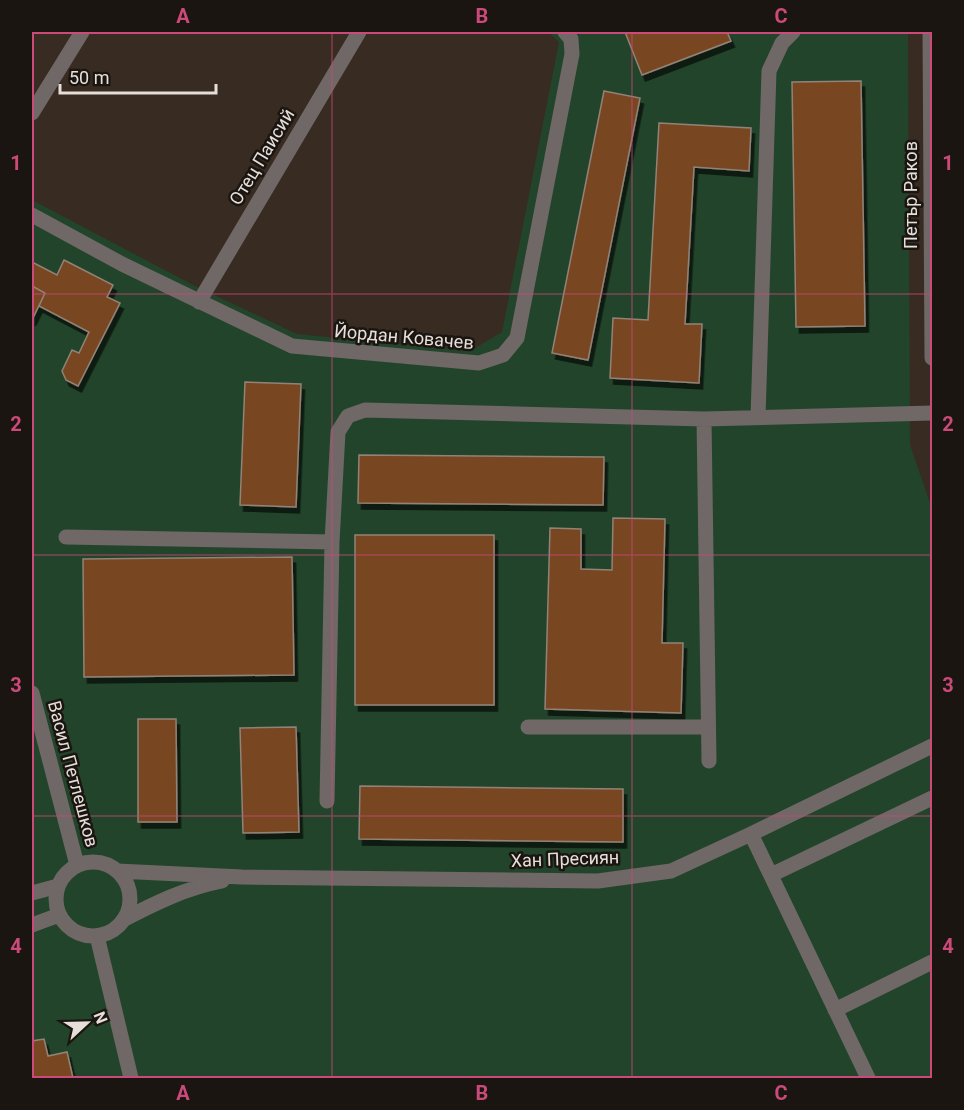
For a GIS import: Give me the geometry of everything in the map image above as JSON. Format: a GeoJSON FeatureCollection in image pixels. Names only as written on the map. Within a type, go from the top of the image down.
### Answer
{"type":"FeatureCollection","features":[{"type":"Feature","properties":{"kind":"street"},"geometry":{"type":"LineString","coordinates":[[32,112],[82,32]]}},
{"type":"Feature","properties":{"kind":"street","name":"Отец Паисий"},"geometry":{"type":"LineString","coordinates":[[199,302],[359,32]]}},
{"type":"Feature","properties":{"kind":"street","name":"Йордан Ковачев"},"geometry":{"type":"LineString","coordinates":[[32,215],[122,264],[292,346],[479,363],[503,355],[517,338],[572,54],[571,39],[565,32]]}},
{"type":"Feature","properties":{"kind":"street"},"geometry":{"type":"LineString","coordinates":[[758,417],[769,71],[782,43],[793,32]]}},
{"type":"Feature","properties":{"kind":"street","name":"Петър Раков"},"geometry":{"type":"LineString","coordinates":[[930,32],[933,358]]}},
{"type":"Feature","properties":{"kind":"street"},"geometry":{"type":"LineString","coordinates":[[327,801],[332,542],[338,432],[348,416],[365,410],[704,419],[933,413]]}},
{"type":"Feature","properties":{"kind":"street"},"geometry":{"type":"LineString","coordinates":[[704,419],[709,760]]}},
{"type":"Feature","properties":{"kind":"street"},"geometry":{"type":"LineString","coordinates":[[66,537],[332,542]]}},
{"type":"Feature","properties":{"kind":"street","name":"Васил Петлешков"},"geometry":{"type":"LineString","coordinates":[[32,693],[77,865]]}},
{"type":"Feature","properties":{"kind":"street"},"geometry":{"type":"LineString","coordinates":[[528,727],[708,727]]}},
{"type":"Feature","properties":{"kind":"street","name":"Хан Пресиян"},"geometry":{"type":"LineString","coordinates":[[117,871],[242,877],[598,881],[671,871],[933,746]]}},
{"type":"Feature","properties":{"kind":"street"},"geometry":{"type":"LineString","coordinates":[[771,875],[933,798]]}},
{"type":"Feature","properties":{"kind":"street"},"geometry":{"type":"LineString","coordinates":[[751,834],[868,1078]]}},
{"type":"Feature","properties":{"kind":"street"},"geometry":{"type":"LineString","coordinates":[[88,861],[109,865],[117,871],[129,889],[130,899],[123,920],[116,928],[97,936],[89,936],[75,932],[63,922],[55,901],[62,877],[77,865],[88,861]]}},
{"type":"Feature","properties":{"kind":"street","name":"Хан Пресиян"},"geometry":{"type":"LineString","coordinates":[[123,920],[163,900],[202,885],[242,877]]}},
{"type":"Feature","properties":{"kind":"street"},"geometry":{"type":"LineString","coordinates":[[32,893],[58,886]]}},
{"type":"Feature","properties":{"kind":"street"},"geometry":{"type":"LineString","coordinates":[[32,925],[59,915]]}},
{"type":"Feature","properties":{"kind":"street"},"geometry":{"type":"LineString","coordinates":[[97,936],[131,1078]]}},
{"type":"Feature","properties":{"kind":"street"},"geometry":{"type":"LineString","coordinates":[[835,1010],[933,962]]}},
{"type":"Feature","properties":{"kind":"green space"},"geometry":{"type":"Polygon","coordinates":[[[548,32],[908,32],[910,445],[932,509],[932,1078],[32,1078],[32,200],[195,286],[297,334],[470,351],[502,332],[559,42],[548,32]]]}},
{"type":"Feature","properties":{"kind":"building"},"geometry":{"type":"Polygon","coordinates":[[[625,32],[727,32],[731,41],[642,75],[625,32]]]}},
{"type":"Feature","properties":{"kind":"building"},"geometry":{"type":"Polygon","coordinates":[[[861,81],[865,326],[796,327],[792,82],[861,81]]]}},
{"type":"Feature","properties":{"kind":"building"},"geometry":{"type":"Polygon","coordinates":[[[604,91],[640,98],[588,360],[552,353],[604,91]]]}},
{"type":"Feature","properties":{"kind":"building"},"geometry":{"type":"Polygon","coordinates":[[[659,123],[751,128],[749,171],[694,167],[685,324],[702,324],[699,383],[610,378],[613,318],[648,320],[659,123]]]}},
{"type":"Feature","properties":{"kind":"building"},"geometry":{"type":"Polygon","coordinates":[[[64,260],[113,285],[107,297],[120,303],[78,386],[66,380],[62,371],[72,350],[79,353],[89,332],[39,306],[45,293],[32,286],[32,262],[57,275],[64,260]]]}},
{"type":"Feature","properties":{"kind":"building"},"geometry":{"type":"Polygon","coordinates":[[[32,286],[45,293],[32,320],[32,286]]]}},
{"type":"Feature","properties":{"kind":"building"},"geometry":{"type":"Polygon","coordinates":[[[245,382],[301,384],[296,507],[240,505],[245,382]]]}},
{"type":"Feature","properties":{"kind":"building"},"geometry":{"type":"Polygon","coordinates":[[[359,455],[604,457],[603,505],[358,503],[359,455]]]}},
{"type":"Feature","properties":{"kind":"building"},"geometry":{"type":"Polygon","coordinates":[[[613,518],[665,519],[662,643],[683,643],[681,713],[545,709],[550,528],[581,529],[581,569],[612,570],[613,518]]]}},
{"type":"Feature","properties":{"kind":"building"},"geometry":{"type":"Polygon","coordinates":[[[355,535],[494,535],[494,705],[355,705],[355,535]]]}},
{"type":"Feature","properties":{"kind":"building"},"geometry":{"type":"Polygon","coordinates":[[[292,557],[294,675],[84,677],[83,559],[292,557]]]}},
{"type":"Feature","properties":{"kind":"building"},"geometry":{"type":"Polygon","coordinates":[[[138,719],[176,719],[177,822],[138,822],[138,719]]]}},
{"type":"Feature","properties":{"kind":"building"},"geometry":{"type":"Polygon","coordinates":[[[296,727],[299,832],[243,833],[240,728],[296,727]]]}},
{"type":"Feature","properties":{"kind":"building"},"geometry":{"type":"Polygon","coordinates":[[[360,786],[623,789],[623,842],[359,839],[360,786]]]}},
{"type":"Feature","properties":{"kind":"building"},"geometry":{"type":"Polygon","coordinates":[[[44,1039],[48,1056],[67,1052],[73,1078],[32,1078],[32,1041],[44,1039]]]}}]}
